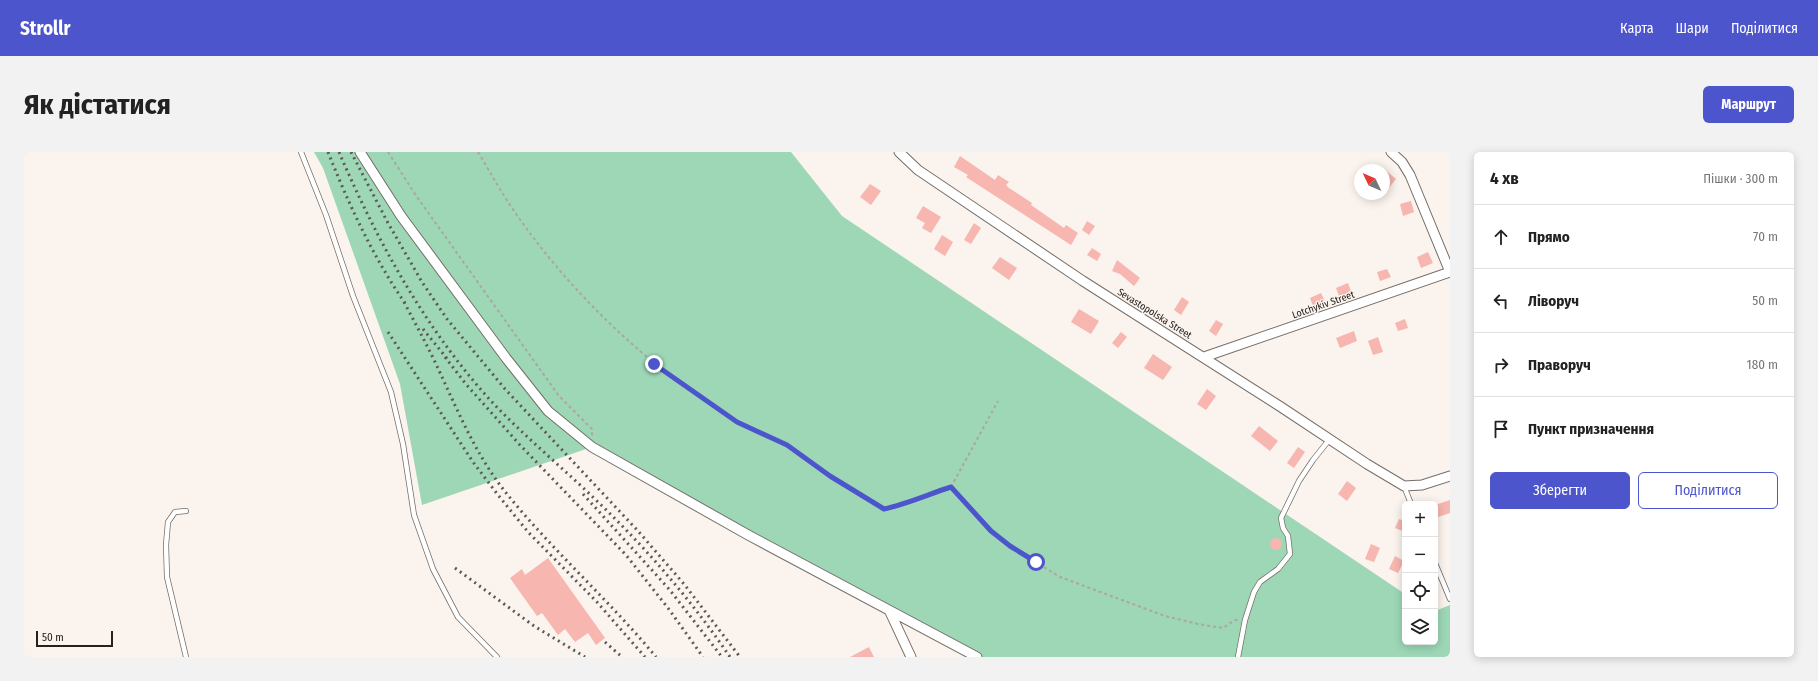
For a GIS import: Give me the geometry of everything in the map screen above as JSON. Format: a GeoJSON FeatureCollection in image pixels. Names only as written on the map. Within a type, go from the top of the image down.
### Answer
{"type":"FeatureCollection","features":[{"type":"Feature","properties":{"kind":"street"},"geometry":{"type":"LineString","coordinates":[[360,152],[401,216],[506,358],[548,411],[592,447],[750,536],[890,612],[977,657]]}},
{"type":"Feature","properties":{"kind":"street","name":"Sevastopolska Street"},"geometry":{"type":"LineString","coordinates":[[899,152],[924,174],[1083,281],[1204,357],[1329,440],[1404,486]]}},
{"type":"Feature","properties":{"kind":"street"},"geometry":{"type":"LineString","coordinates":[[1391,152],[1402,162],[1410,175],[1450,272]]}},
{"type":"Feature","properties":{"kind":"street","name":"Lotchykiv Street"},"geometry":{"type":"LineString","coordinates":[[1204,357],[1450,272]]}},
{"type":"Feature","properties":{"kind":"street"},"geometry":{"type":"LineString","coordinates":[[1404,486],[1422,485],[1450,476]]}},
{"type":"Feature","properties":{"kind":"street"},"geometry":{"type":"LineString","coordinates":[[890,612],[912,657]]}},
{"type":"Feature","properties":{"kind":"lane"},"geometry":{"type":"LineString","coordinates":[[301,152],[326,216],[353,296],[391,392],[403,444],[414,514],[433,569],[458,617],[497,657]]}},
{"type":"Feature","properties":{"kind":"lane"},"geometry":{"type":"LineString","coordinates":[[1238,657],[1245,620],[1254,592],[1260,582],[1278,569],[1290,554],[1288,536],[1283,528],[1281,518],[1299,482],[1313,460],[1329,440]]}},
{"type":"Feature","properties":{"kind":"lane"},"geometry":{"type":"LineString","coordinates":[[1404,486],[1411,501]]}},
{"type":"Feature","properties":{"kind":"lane"},"geometry":{"type":"LineString","coordinates":[[186,511],[175,512],[168,522],[166,545],[167,577],[186,657]]}},
{"type":"Feature","properties":{"kind":"lane"},"geometry":{"type":"LineString","coordinates":[[1438,570],[1450,599]]}},
{"type":"Feature","properties":{"kind":"path"},"geometry":{"type":"LineString","coordinates":[[388,152],[417,197],[558,396],[592,429],[592,447]]}},
{"type":"Feature","properties":{"kind":"path"},"geometry":{"type":"LineString","coordinates":[[478,152],[514,211],[579,294],[626,340],[654,364],[737,422],[787,445],[830,476],[884,509],[902,505],[951,487],[998,401]]}},
{"type":"Feature","properties":{"kind":"path"},"geometry":{"type":"LineString","coordinates":[[951,487],[991,531],[1010,546],[1060,578],[1166,616],[1198,624],[1223,628],[1234,620],[1245,620]]}},
{"type":"Feature","properties":{"kind":"green space"},"geometry":{"type":"Polygon","coordinates":[[[314,152],[791,152],[842,216],[1402,592],[1402,645],[1438,645],[1438,610],[1450,605],[1450,657],[977,657],[592,447],[422,505],[400,384],[323,168],[314,152]]]}},
{"type":"Feature","properties":{"kind":"building"},"geometry":{"type":"Polygon","coordinates":[[[960,156],[995,180],[998,175],[1009,182],[1006,185],[1032,203],[1031,205],[1064,228],[1066,225],[1078,233],[1071,245],[966,177],[968,175],[954,167],[960,156]]]}},
{"type":"Feature","properties":{"kind":"building"},"geometry":{"type":"Polygon","coordinates":[[[1390,174],[1396,179],[1390,186],[1390,174]]]}},
{"type":"Feature","properties":{"kind":"building"},"geometry":{"type":"Polygon","coordinates":[[[870,184],[881,191],[871,205],[860,197],[870,184]]]}},
{"type":"Feature","properties":{"kind":"building"},"geometry":{"type":"Polygon","coordinates":[[[1411,201],[1414,212],[1403,216],[1400,204],[1411,201]]]}},
{"type":"Feature","properties":{"kind":"building"},"geometry":{"type":"Polygon","coordinates":[[[923,206],[941,217],[931,233],[922,228],[925,223],[916,218],[923,206]]]}},
{"type":"Feature","properties":{"kind":"building"},"geometry":{"type":"Polygon","coordinates":[[[1087,221],[1095,226],[1089,235],[1082,230],[1087,221]]]}},
{"type":"Feature","properties":{"kind":"building"},"geometry":{"type":"Polygon","coordinates":[[[974,223],[981,228],[971,244],[964,240],[974,223]]]}},
{"type":"Feature","properties":{"kind":"building"},"geometry":{"type":"Polygon","coordinates":[[[942,235],[953,242],[945,256],[934,249],[942,235]]]}},
{"type":"Feature","properties":{"kind":"building"},"geometry":{"type":"Polygon","coordinates":[[[1092,248],[1101,254],[1097,261],[1087,255],[1092,248]]]}},
{"type":"Feature","properties":{"kind":"building"},"geometry":{"type":"Polygon","coordinates":[[[1428,252],[1433,263],[1421,268],[1417,257],[1428,252]]]}},
{"type":"Feature","properties":{"kind":"building"},"geometry":{"type":"Polygon","coordinates":[[[1000,257],[1017,268],[1009,280],[992,268],[1000,257]]]}},
{"type":"Feature","properties":{"kind":"building"},"geometry":{"type":"Polygon","coordinates":[[[1117,260],[1140,278],[1134,286],[1120,274],[1112,271],[1117,260]]]}},
{"type":"Feature","properties":{"kind":"building"},"geometry":{"type":"Polygon","coordinates":[[[1387,269],[1391,277],[1380,281],[1377,272],[1387,269]]]}},
{"type":"Feature","properties":{"kind":"building"},"geometry":{"type":"Polygon","coordinates":[[[1348,283],[1352,294],[1340,299],[1336,288],[1348,283]]]}},
{"type":"Feature","properties":{"kind":"building"},"geometry":{"type":"Polygon","coordinates":[[[1321,293],[1326,304],[1314,309],[1310,298],[1321,293]]]}},
{"type":"Feature","properties":{"kind":"building"},"geometry":{"type":"Polygon","coordinates":[[[1182,297],[1189,302],[1181,315],[1174,310],[1182,297]]]}},
{"type":"Feature","properties":{"kind":"building"},"geometry":{"type":"Polygon","coordinates":[[[1079,309],[1099,321],[1091,334],[1071,322],[1079,309]]]}},
{"type":"Feature","properties":{"kind":"building"},"geometry":{"type":"Polygon","coordinates":[[[1405,319],[1408,328],[1398,331],[1395,323],[1405,319]]]}},
{"type":"Feature","properties":{"kind":"building"},"geometry":{"type":"Polygon","coordinates":[[[1216,320],[1223,324],[1216,336],[1209,331],[1216,320]]]}},
{"type":"Feature","properties":{"kind":"building"},"geometry":{"type":"Polygon","coordinates":[[[1354,331],[1357,341],[1340,348],[1336,338],[1354,331]]]}},
{"type":"Feature","properties":{"kind":"building"},"geometry":{"type":"Polygon","coordinates":[[[1121,332],[1127,337],[1118,348],[1112,343],[1121,332]]]}},
{"type":"Feature","properties":{"kind":"building"},"geometry":{"type":"Polygon","coordinates":[[[1378,337],[1383,352],[1373,355],[1368,341],[1378,337]]]}},
{"type":"Feature","properties":{"kind":"building"},"geometry":{"type":"Polygon","coordinates":[[[1153,354],[1172,367],[1163,380],[1144,368],[1153,354]]]}},
{"type":"Feature","properties":{"kind":"building"},"geometry":{"type":"Polygon","coordinates":[[[1207,389],[1216,396],[1206,410],[1197,404],[1207,389]]]}},
{"type":"Feature","properties":{"kind":"building"},"geometry":{"type":"Polygon","coordinates":[[[1259,426],[1278,441],[1270,451],[1251,436],[1259,426]]]}},
{"type":"Feature","properties":{"kind":"building"},"geometry":{"type":"Polygon","coordinates":[[[1298,447],[1305,452],[1294,468],[1287,463],[1298,447]]]}},
{"type":"Feature","properties":{"kind":"building"},"geometry":{"type":"Polygon","coordinates":[[[1347,481],[1356,488],[1347,501],[1338,494],[1347,481]]]}},
{"type":"Feature","properties":{"kind":"building"},"geometry":{"type":"Polygon","coordinates":[[[1450,500],[1450,513],[1438,517],[1438,504],[1450,500]]]}},
{"type":"Feature","properties":{"kind":"building"},"geometry":{"type":"Polygon","coordinates":[[[1399,519],[1402,520],[1402,531],[1395,528],[1399,519]]]}},
{"type":"Feature","properties":{"kind":"building"},"geometry":{"type":"Polygon","coordinates":[[[1274,538],[1278,538],[1282,544],[1278,550],[1274,550],[1270,546],[1270,542],[1274,538]]]}},
{"type":"Feature","properties":{"kind":"building"},"geometry":{"type":"Polygon","coordinates":[[[1371,544],[1380,548],[1374,562],[1365,559],[1371,544]]]}},
{"type":"Feature","properties":{"kind":"building"},"geometry":{"type":"Polygon","coordinates":[[[1395,556],[1402,560],[1402,565],[1398,573],[1389,569],[1395,556]]]}},
{"type":"Feature","properties":{"kind":"building"},"geometry":{"type":"Polygon","coordinates":[[[548,558],[605,638],[596,645],[588,633],[575,642],[565,629],[558,635],[542,613],[537,616],[510,578],[522,569],[525,575],[548,558]]]}},
{"type":"Feature","properties":{"kind":"building"},"geometry":{"type":"Polygon","coordinates":[[[869,647],[874,657],[850,657],[869,647]]]}},
{"type":"Feature","properties":{"kind":"railway"},"geometry":{"type":"LineString","coordinates":[[328,152],[373,251],[407,306]]}},
{"type":"Feature","properties":{"kind":"railway"},"geometry":{"type":"LineString","coordinates":[[339,152],[370,218],[405,283],[425,315],[468,374],[505,415],[585,489],[634,538],[668,576],[730,657]]}},
{"type":"Feature","properties":{"kind":"railway"},"geometry":{"type":"LineString","coordinates":[[351,152],[388,223],[422,282],[447,319],[505,389],[638,531],[684,584],[740,657]]}},
{"type":"Feature","properties":{"kind":"railway"},"geometry":{"type":"LineString","coordinates":[[404,302],[432,356],[476,448],[496,479],[543,536],[656,657]]}},
{"type":"Feature","properties":{"kind":"railway"},"geometry":{"type":"LineString","coordinates":[[423,329],[449,361]]}},
{"type":"Feature","properties":{"kind":"railway"},"geometry":{"type":"LineString","coordinates":[[388,332],[473,462],[498,495],[528,532],[596,601],[645,657]]}},
{"type":"Feature","properties":{"kind":"railway"},"geometry":{"type":"LineString","coordinates":[[445,357],[465,383],[519,444],[626,555],[668,608],[703,657]]}},
{"type":"Feature","properties":{"kind":"railway"},"geometry":{"type":"LineString","coordinates":[[583,494],[669,589],[722,657]]}},
{"type":"Feature","properties":{"kind":"railway"},"geometry":{"type":"LineString","coordinates":[[455,568],[534,626],[585,657]]}},
{"type":"Feature","properties":{"kind":"railway"},"geometry":{"type":"LineString","coordinates":[[605,642],[622,657]]}},
{"type":"Feature","properties":{"kind":"route"},"geometry":{"type":"LineString","coordinates":[[654,364],[737,422],[787,445],[830,476],[873,504],[884,509],[902,505],[951,487],[991,531],[1010,546],[1036,562]]}}]}
